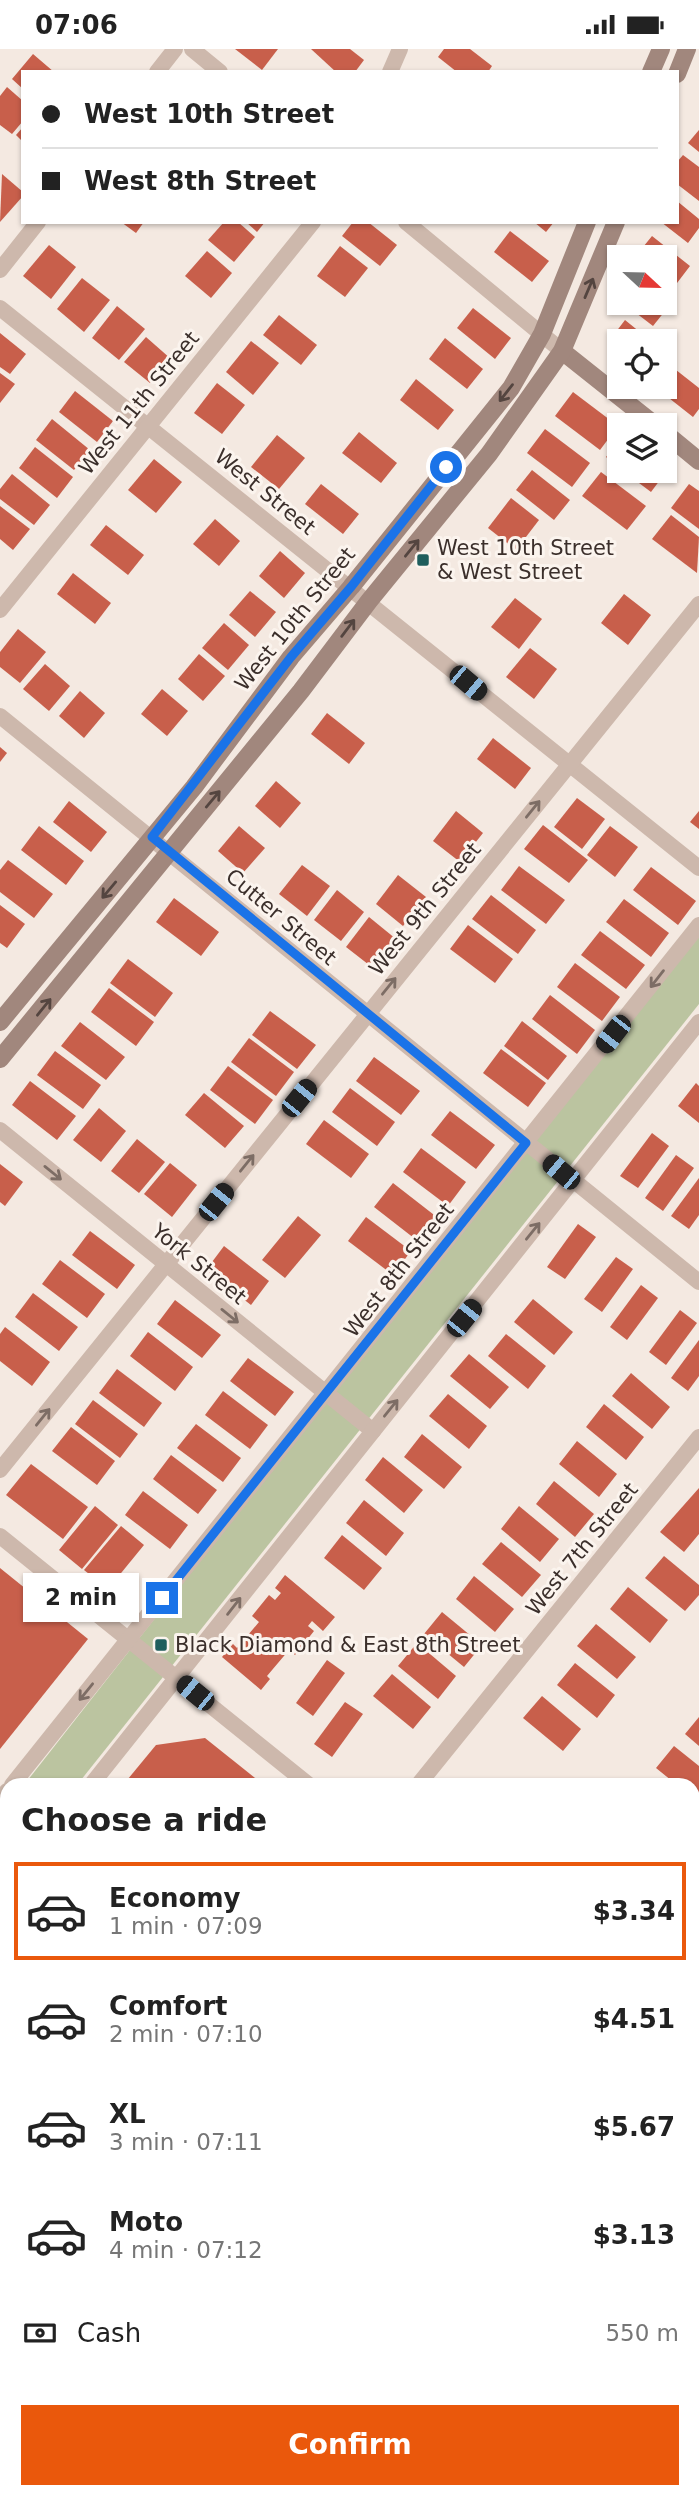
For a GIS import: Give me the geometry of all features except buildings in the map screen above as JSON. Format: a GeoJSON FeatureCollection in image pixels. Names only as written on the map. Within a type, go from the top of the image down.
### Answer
{"type":"FeatureCollection","features":[{"type":"Feature","properties":{"kind":"main road"},"geometry":{"type":"LineString","coordinates":[[652,70],[661,49]]}},
{"type":"Feature","properties":{"kind":"main road"},"geometry":{"type":"LineString","coordinates":[[679,70],[687,49]]}},
{"type":"Feature","properties":{"kind":"main road","name":"West 10th Street"},"geometry":{"type":"LineString","coordinates":[[0,1022],[152,837],[291,657],[351,587],[511,388],[542,334],[586,224]]}},
{"type":"Feature","properties":{"kind":"main road"},"geometry":{"type":"LineString","coordinates":[[0,1059],[301,691],[369,601],[489,454],[562,351],[615,224]]}},
{"type":"Feature","properties":{"kind":"main road"},"geometry":{"type":"LineString","coordinates":[[562,351],[640,413]]}},
{"type":"Feature","properties":{"kind":"main road"},"geometry":{"type":"LineString","coordinates":[[677,443],[699,461]]}},
{"type":"Feature","properties":{"kind":"street"},"geometry":{"type":"LineString","coordinates":[[159,70],[175,49]]}},
{"type":"Feature","properties":{"kind":"street"},"geometry":{"type":"LineString","coordinates":[[192,49],[218,70]]}},
{"type":"Feature","properties":{"kind":"street"},"geometry":{"type":"LineString","coordinates":[[391,70],[400,49]]}},
{"type":"Feature","properties":{"kind":"street"},"geometry":{"type":"LineString","coordinates":[[0,271],[36,224]]}},
{"type":"Feature","properties":{"kind":"street","name":"West 11th Street"},"geometry":{"type":"LineString","coordinates":[[0,610],[311,224]]}},
{"type":"Feature","properties":{"kind":"street"},"geometry":{"type":"LineString","coordinates":[[409,224],[562,351]]}},
{"type":"Feature","properties":{"kind":"street","name":"West Street"},"geometry":{"type":"LineString","coordinates":[[0,308],[699,868]]}},
{"type":"Feature","properties":{"kind":"street","name":"West 9th Street"},"geometry":{"type":"LineString","coordinates":[[0,1470],[699,604]]}},
{"type":"Feature","properties":{"kind":"street","name":"Cutter Street"},"geometry":{"type":"LineString","coordinates":[[0,716],[699,1282]]}},
{"type":"Feature","properties":{"kind":"street","name":"West 8th Street"},"geometry":{"type":"LineString","coordinates":[[18,1778],[328,1394],[699,925]]}},
{"type":"Feature","properties":{"kind":"street"},"geometry":{"type":"LineString","coordinates":[[97,1778],[699,1022]]}},
{"type":"Feature","properties":{"kind":"street","name":"York Street"},"geometry":{"type":"LineString","coordinates":[[0,1130],[373,1431]]}},
{"type":"Feature","properties":{"kind":"street","name":"West 7th Street"},"geometry":{"type":"LineString","coordinates":[[424,1778],[698,1441]]}},
{"type":"Feature","properties":{"kind":"street"},"geometry":{"type":"LineString","coordinates":[[0,1536],[300,1778]]}},
{"type":"Feature","properties":{"kind":"green space"},"geometry":{"type":"Polygon","coordinates":[[[699,925],[699,1004],[83,1778],[29,1778],[699,925]]]}},
{"type":"Feature","properties":{"kind":"place","name":"West 10th Street & West Street"},"geometry":{"type":"Point","coordinates":[423,560]}},
{"type":"Feature","properties":{"kind":"place","name":"Black Diamond & East 8th Street"},"geometry":{"type":"Point","coordinates":[161,1645]}},
{"type":"Feature","properties":{"kind":"route"},"geometry":{"type":"LineString","coordinates":[[162,1598],[328,1394],[526,1143],[152,837],[194,787],[291,657],[351,587],[446,467]]}}]}
